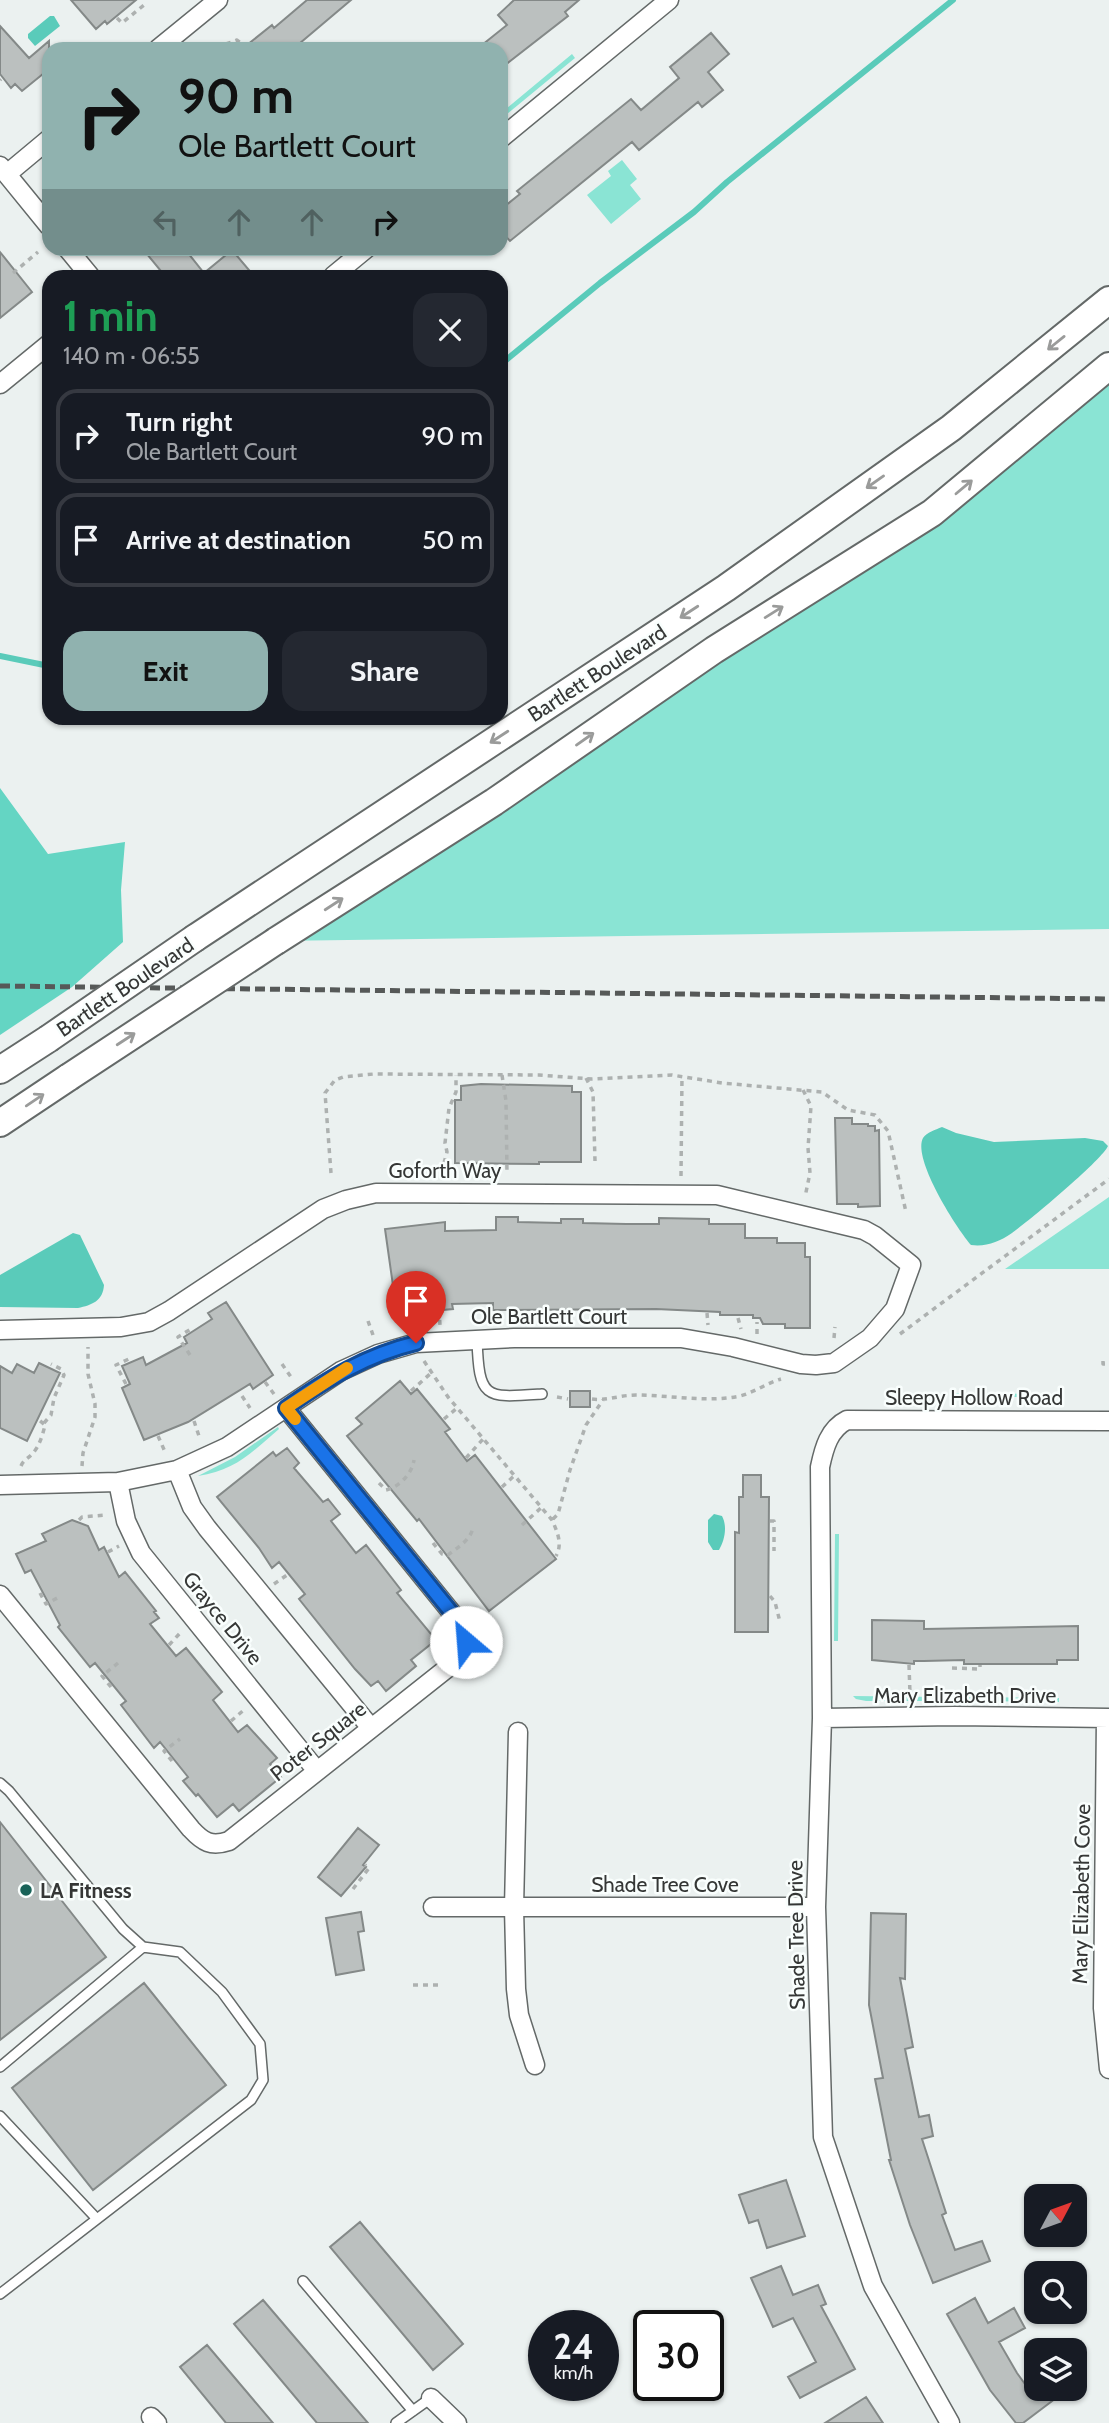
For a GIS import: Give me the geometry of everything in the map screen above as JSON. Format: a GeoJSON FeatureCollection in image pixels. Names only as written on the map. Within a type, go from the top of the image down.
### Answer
{"type":"FeatureCollection","features":[{"type":"Feature","properties":{"kind":"main road","name":"Bartlett Boulevard"},"geometry":{"type":"LineString","coordinates":[[0,1070],[195,938],[726,588],[951,428],[1109,300]]}},
{"type":"Feature","properties":{"kind":"main road","name":"Bartlett Boulevard"},"geometry":{"type":"LineString","coordinates":[[0,1123],[276,941],[494,802],[714,650],[932,513],[1109,366]]}},
{"type":"Feature","properties":{"kind":"street"},"geometry":{"type":"LineString","coordinates":[[167,42],[218,0]]}},
{"type":"Feature","properties":{"kind":"street"},"geometry":{"type":"LineString","coordinates":[[508,132],[669,0]]}},
{"type":"Feature","properties":{"kind":"street"},"geometry":{"type":"LineString","coordinates":[[42,144],[3,170],[42,217]]}},
{"type":"Feature","properties":{"kind":"street"},"geometry":{"type":"LineString","coordinates":[[74,256],[85,270]]}},
{"type":"Feature","properties":{"kind":"street"},"geometry":{"type":"LineString","coordinates":[[340,270],[357,256]]}},
{"type":"Feature","properties":{"kind":"street"},"geometry":{"type":"LineString","coordinates":[[0,384],[42,350]]}},
{"type":"Feature","properties":{"kind":"street","name":"Goforth Way"},"geometry":{"type":"LineString","coordinates":[[0,1330],[121,1326],[149,1322],[323,1209],[376,1193],[717,1195],[864,1230],[911,1265]]}},
{"type":"Feature","properties":{"kind":"street","name":"Ole Bartlett Court"},"geometry":{"type":"LineString","coordinates":[[0,1485],[118,1482],[155,1476],[173,1465],[227,1447],[281,1403],[341,1371],[378,1354],[416,1343],[477,1339],[681,1338],[733,1347],[801,1364],[834,1363],[870,1338],[895,1309],[911,1265]]}},
{"type":"Feature","properties":{"kind":"street","name":"Poter Square"},"geometry":{"type":"LineString","coordinates":[[0,1595],[191,1829],[208,1844],[229,1841],[455,1662],[466,1642],[466,1635],[460,1623],[281,1403]]}},
{"type":"Feature","properties":{"kind":"street","name":"Sleepy Hollow Road"},"geometry":{"type":"LineString","coordinates":[[840,1424],[858,1419],[1109,1421]]}},
{"type":"Feature","properties":{"kind":"street","name":"Shade Tree Drive"},"geometry":{"type":"LineString","coordinates":[[840,1424],[831,1434],[824,1449],[820,1467],[822,1718],[816,1907],[823,2137],[873,2286],[950,2423]]}},
{"type":"Feature","properties":{"kind":"street"},"geometry":{"type":"LineString","coordinates":[[173,1465],[192,1507],[207,1528],[371,1728]]}},
{"type":"Feature","properties":{"kind":"street","name":"Grayce Drive"},"geometry":{"type":"LineString","coordinates":[[118,1482],[126,1521],[141,1553],[317,1771]]}},
{"type":"Feature","properties":{"kind":"street","name":"Mary Elizabeth Drive"},"geometry":{"type":"LineString","coordinates":[[822,1718],[1108,1718]]}},
{"type":"Feature","properties":{"kind":"street","name":"Mary Elizabeth Cove"},"geometry":{"type":"LineString","coordinates":[[1108,1718],[1103,2008],[1109,2069]]}},
{"type":"Feature","properties":{"kind":"street"},"geometry":{"type":"LineString","coordinates":[[517,1732],[514,1908],[516,1989],[519,2015],[536,2065]]}},
{"type":"Feature","properties":{"kind":"street","name":"Shade Tree Cove"},"geometry":{"type":"LineString","coordinates":[[433,1907],[816,1907]]}},
{"type":"Feature","properties":{"kind":"street"},"geometry":{"type":"LineString","coordinates":[[430,2398],[457,2423]]}},
{"type":"Feature","properties":{"kind":"lane"},"geometry":{"type":"LineString","coordinates":[[477,1339],[479,1372],[492,1394],[501,1397],[542,1394]]}},
{"type":"Feature","properties":{"kind":"lane"},"geometry":{"type":"LineString","coordinates":[[0,1783],[122,1929],[143,1947],[180,1952],[222,1992],[260,2044],[262,2080],[251,2100],[0,2294]]}},
{"type":"Feature","properties":{"kind":"lane"},"geometry":{"type":"LineString","coordinates":[[0,2067],[143,1947]]}},
{"type":"Feature","properties":{"kind":"lane"},"geometry":{"type":"LineString","coordinates":[[0,2116],[97,2220]]}},
{"type":"Feature","properties":{"kind":"lane"},"geometry":{"type":"LineString","coordinates":[[303,2281],[413,2411]]}},
{"type":"Feature","properties":{"kind":"lane"},"geometry":{"type":"LineString","coordinates":[[396,2423],[430,2398]]}},
{"type":"Feature","properties":{"kind":"path"},"geometry":{"type":"LineString","coordinates":[[117,18],[122,23],[144,5]]}},
{"type":"Feature","properties":{"kind":"path"},"geometry":{"type":"LineString","coordinates":[[13,273],[38,252]]}},
{"type":"Feature","properties":{"kind":"path"},"geometry":{"type":"LineString","coordinates":[[331,1173],[325,1093],[335,1080],[343,1077],[374,1074],[456,1074],[620,1078],[659,1074],[707,1082],[822,1092],[848,1110],[870,1113],[882,1122],[888,1131],[906,1212]]}},
{"type":"Feature","properties":{"kind":"path"},"geometry":{"type":"LineString","coordinates":[[444,1163],[449,1108],[456,1092],[456,1074]]}},
{"type":"Feature","properties":{"kind":"path"},"geometry":{"type":"LineString","coordinates":[[502,1075],[506,1101],[506,1181]]}},
{"type":"Feature","properties":{"kind":"path"},"geometry":{"type":"LineString","coordinates":[[681,1181],[682,1076]]}},
{"type":"Feature","properties":{"kind":"path"},"geometry":{"type":"LineString","coordinates":[[586,1078],[593,1092],[595,1161]]}},
{"type":"Feature","properties":{"kind":"path"},"geometry":{"type":"LineString","coordinates":[[803,1090],[811,1106],[808,1148],[810,1173],[803,1202]]}},
{"type":"Feature","properties":{"kind":"path"},"geometry":{"type":"LineString","coordinates":[[439,1310],[440,1327]]}},
{"type":"Feature","properties":{"kind":"path"},"geometry":{"type":"LineString","coordinates":[[708,1313],[708,1328]]}},
{"type":"Feature","properties":{"kind":"path"},"geometry":{"type":"LineString","coordinates":[[406,1314],[411,1331]]}},
{"type":"Feature","properties":{"kind":"path"},"geometry":{"type":"LineString","coordinates":[[738,1318],[740,1336]]}},
{"type":"Feature","properties":{"kind":"path"},"geometry":{"type":"LineString","coordinates":[[368,1321],[376,1341]]}},
{"type":"Feature","properties":{"kind":"path"},"geometry":{"type":"LineString","coordinates":[[757,1322],[757,1340]]}},
{"type":"Feature","properties":{"kind":"path"},"geometry":{"type":"LineString","coordinates":[[834,1347],[835,1326]]}},
{"type":"Feature","properties":{"kind":"path"},"geometry":{"type":"LineString","coordinates":[[83,1483],[83,1452],[92,1428],[95,1404],[88,1374],[90,1327]]}},
{"type":"Feature","properties":{"kind":"path"},"geometry":{"type":"LineString","coordinates":[[190,1354],[178,1337],[191,1329]]}},
{"type":"Feature","properties":{"kind":"path"},"geometry":{"type":"LineString","coordinates":[[126,1384],[116,1365],[131,1358]]}},
{"type":"Feature","properties":{"kind":"path"},"geometry":{"type":"LineString","coordinates":[[424,1361],[457,1408],[552,1520],[559,1542],[556,1556]]}},
{"type":"Feature","properties":{"kind":"path"},"geometry":{"type":"LineString","coordinates":[[1103,1361],[1103,1364],[1109,1364]]}},
{"type":"Feature","properties":{"kind":"path"},"geometry":{"type":"LineString","coordinates":[[20,1472],[23,1461],[34,1451],[44,1430],[42,1422],[51,1415],[54,1398],[64,1375],[61,1369],[51,1364]]}},
{"type":"Feature","properties":{"kind":"path"},"geometry":{"type":"LineString","coordinates":[[282,1364],[296,1384]]}},
{"type":"Feature","properties":{"kind":"path"},"geometry":{"type":"LineString","coordinates":[[411,1391],[431,1374]]}},
{"type":"Feature","properties":{"kind":"path"},"geometry":{"type":"LineString","coordinates":[[265,1382],[281,1403]]}},
{"type":"Feature","properties":{"kind":"path"},"geometry":{"type":"LineString","coordinates":[[242,1396],[254,1413]]}},
{"type":"Feature","properties":{"kind":"path"},"geometry":{"type":"LineString","coordinates":[[552,1520],[558,1514],[583,1432],[603,1400]]}},
{"type":"Feature","properties":{"kind":"path"},"geometry":{"type":"LineString","coordinates":[[444,1419],[457,1408]]}},
{"type":"Feature","properties":{"kind":"path"},"geometry":{"type":"LineString","coordinates":[[194,1422],[204,1445]]}},
{"type":"Feature","properties":{"kind":"path"},"geometry":{"type":"LineString","coordinates":[[158,1436],[173,1465]]}},
{"type":"Feature","properties":{"kind":"path"},"geometry":{"type":"LineString","coordinates":[[466,1458],[484,1438]]}},
{"type":"Feature","properties":{"kind":"path"},"geometry":{"type":"LineString","coordinates":[[379,1483],[386,1490],[391,1489],[411,1473],[414,1460]]}},
{"type":"Feature","properties":{"kind":"path"},"geometry":{"type":"LineString","coordinates":[[502,1487],[514,1475]]}},
{"type":"Feature","properties":{"kind":"path"},"geometry":{"type":"LineString","coordinates":[[523,1525],[542,1507]]}},
{"type":"Feature","properties":{"kind":"path"},"geometry":{"type":"LineString","coordinates":[[79,1520],[82,1517],[112,1514]]}},
{"type":"Feature","properties":{"kind":"path"},"geometry":{"type":"LineString","coordinates":[[770,1521],[774,1521],[774,1551]]}},
{"type":"Feature","properties":{"kind":"path"},"geometry":{"type":"LineString","coordinates":[[433,1543],[442,1554],[448,1555],[468,1539],[473,1527]]}},
{"type":"Feature","properties":{"kind":"path"},"geometry":{"type":"LineString","coordinates":[[270,1588],[287,1575]]}},
{"type":"Feature","properties":{"kind":"path"},"geometry":{"type":"LineString","coordinates":[[40,1593],[46,1604],[61,1596]]}},
{"type":"Feature","properties":{"kind":"path"},"geometry":{"type":"LineString","coordinates":[[770,1596],[775,1602],[779,1622]]}},
{"type":"Feature","properties":{"kind":"path"},"geometry":{"type":"LineString","coordinates":[[169,1645],[186,1627]]}},
{"type":"Feature","properties":{"kind":"path"},"geometry":{"type":"LineString","coordinates":[[111,1686],[102,1676],[118,1663]]}},
{"type":"Feature","properties":{"kind":"path"},"geometry":{"type":"LineString","coordinates":[[909,1665],[910,1694]]}},
{"type":"Feature","properties":{"kind":"path"},"geometry":{"type":"LineString","coordinates":[[953,1668],[980,1668],[980,1665]]}},
{"type":"Feature","properties":{"kind":"path"},"geometry":{"type":"LineString","coordinates":[[231,1721],[250,1705]]}},
{"type":"Feature","properties":{"kind":"path"},"geometry":{"type":"LineString","coordinates":[[172,1761],[164,1751],[180,1739]]}},
{"type":"Feature","properties":{"kind":"path"},"geometry":{"type":"LineString","coordinates":[[353,1889],[369,1868],[365,1865]]}},
{"type":"Feature","properties":{"kind":"path"},"geometry":{"type":"LineString","coordinates":[[413,1985],[442,1985]]}},
{"type":"Feature","properties":{"kind":"shaded area"},"geometry":{"type":"Polygon","coordinates":[[[50,16],[54,16],[60,26],[35,46],[28,34],[50,16]]]}},
{"type":"Feature","properties":{"kind":"shaded area"},"geometry":{"type":"Polygon","coordinates":[[[572,54],[575,58],[508,113],[508,107],[572,54]]]}},
{"type":"Feature","properties":{"kind":"shaded area"},"geometry":{"type":"Polygon","coordinates":[[[622,160],[637,179],[630,185],[641,199],[611,224],[587,195],[611,176],[608,171],[622,160]]]}},
{"type":"Feature","properties":{"kind":"shaded area"},"geometry":{"type":"Polygon","coordinates":[[[1109,366],[1109,929],[276,941],[932,513],[1109,366]]]}},
{"type":"Feature","properties":{"kind":"shaded area"},"geometry":{"type":"Polygon","coordinates":[[[0,788],[48,854],[125,842],[121,890],[123,942],[72,987],[0,1035],[0,788]]]}},
{"type":"Feature","properties":{"kind":"shaded area"},"geometry":{"type":"Polygon","coordinates":[[[942,1127],[994,1142],[1085,1138],[1103,1141],[1108,1146],[1079,1177],[1012,1233],[992,1243],[971,1245],[947,1210],[924,1161],[921,1148],[923,1138],[942,1127]]]}},
{"type":"Feature","properties":{"kind":"shaded area"},"geometry":{"type":"Polygon","coordinates":[[[1109,1197],[1109,1269],[1005,1269],[1109,1197]]]}},
{"type":"Feature","properties":{"kind":"shaded area"},"geometry":{"type":"Polygon","coordinates":[[[73,1233],[80,1235],[104,1285],[99,1299],[78,1308],[0,1307],[0,1275],[73,1233]]]}},
{"type":"Feature","properties":{"kind":"shaded area"},"geometry":{"type":"Polygon","coordinates":[[[953,1393],[1047,1394],[1047,1397],[953,1397],[953,1393]]]}},
{"type":"Feature","properties":{"kind":"shaded area"},"geometry":{"type":"Polygon","coordinates":[[[278,1427],[279,1429],[233,1465],[198,1476],[235,1457],[278,1427]]]}},
{"type":"Feature","properties":{"kind":"shaded area"},"geometry":{"type":"Polygon","coordinates":[[[714,1514],[722,1516],[725,1525],[724,1539],[719,1550],[713,1550],[708,1542],[708,1520],[714,1514]]]}},
{"type":"Feature","properties":{"kind":"shaded area"},"geometry":{"type":"Polygon","coordinates":[[[835,1534],[839,1534],[838,1641],[834,1641],[835,1534]]]}},
{"type":"Feature","properties":{"kind":"shaded area"},"geometry":{"type":"Polygon","coordinates":[[[853,1696],[943,1697],[943,1701],[866,1701],[853,1696]]]}},
{"type":"Feature","properties":{"kind":"shaded area"},"geometry":{"type":"Polygon","coordinates":[[[963,1697],[1059,1698],[1059,1702],[963,1701],[963,1697]]]}},
{"type":"Feature","properties":{"kind":"building"},"geometry":{"type":"Polygon","coordinates":[[[71,0],[136,0],[107,24],[105,21],[96,29],[71,0]]]}},
{"type":"Feature","properties":{"kind":"building"},"geometry":{"type":"Polygon","coordinates":[[[307,0],[351,0],[301,42],[251,42],[272,25],[274,28],[307,0]]]}},
{"type":"Feature","properties":{"kind":"building"},"geometry":{"type":"Polygon","coordinates":[[[514,0],[579,0],[565,12],[568,16],[508,63],[508,42],[486,42],[507,25],[498,15],[514,0]]]}},
{"type":"Feature","properties":{"kind":"building"},"geometry":{"type":"Polygon","coordinates":[[[0,26],[29,58],[42,47],[42,75],[22,91],[15,84],[11,88],[0,74],[0,26]]]}},
{"type":"Feature","properties":{"kind":"building"},"geometry":{"type":"Polygon","coordinates":[[[711,33],[729,54],[708,72],[723,90],[702,107],[698,102],[639,150],[632,142],[510,241],[508,204],[520,194],[517,191],[631,99],[641,110],[679,78],[670,67],[711,33]]]}},
{"type":"Feature","properties":{"kind":"building"},"geometry":{"type":"Polygon","coordinates":[[[0,252],[32,292],[0,318],[0,252]]]}},
{"type":"Feature","properties":{"kind":"building"},"geometry":{"type":"Polygon","coordinates":[[[149,256],[190,256],[202,270],[160,270],[149,256]]]}},
{"type":"Feature","properties":{"kind":"building"},"geometry":{"type":"Polygon","coordinates":[[[225,256],[237,256],[249,270],[208,270],[225,256]]]}},
{"type":"Feature","properties":{"kind":"building"},"geometry":{"type":"Polygon","coordinates":[[[461,1086],[572,1086],[572,1092],[581,1092],[581,1162],[455,1163],[455,1100],[461,1100],[461,1086]]]}},
{"type":"Feature","properties":{"kind":"building"},"geometry":{"type":"Polygon","coordinates":[[[835,1118],[852,1118],[852,1124],[868,1124],[875,1126],[875,1131],[879,1130],[880,1206],[837,1204],[835,1118]]]}},
{"type":"Feature","properties":{"kind":"building"},"geometry":{"type":"Polygon","coordinates":[[[496,1217],[518,1217],[518,1222],[561,1223],[561,1219],[583,1219],[583,1223],[626,1224],[659,1224],[659,1218],[709,1219],[709,1224],[745,1224],[745,1238],[777,1238],[777,1243],[805,1243],[805,1257],[810,1257],[810,1328],[785,1328],[785,1324],[763,1324],[760,1318],[753,1318],[753,1315],[720,1315],[720,1312],[656,1309],[493,1310],[493,1303],[452,1304],[453,1309],[397,1314],[385,1229],[445,1222],[445,1231],[496,1230],[496,1217]]]}},
{"type":"Feature","properties":{"kind":"building"},"geometry":{"type":"Polygon","coordinates":[[[226,1302],[273,1375],[253,1389],[250,1384],[188,1422],[144,1440],[122,1388],[130,1384],[122,1366],[143,1357],[146,1365],[187,1343],[184,1337],[212,1319],[208,1313],[226,1302]]]}},
{"type":"Feature","properties":{"kind":"building"},"geometry":{"type":"Polygon","coordinates":[[[39,1363],[60,1373],[27,1441],[0,1428],[0,1366],[12,1373],[17,1364],[34,1373],[39,1363]]]}},
{"type":"Feature","properties":{"kind":"building"},"geometry":{"type":"Polygon","coordinates":[[[400,1381],[411,1394],[417,1389],[450,1429],[445,1432],[467,1461],[475,1455],[556,1559],[489,1611],[419,1519],[417,1521],[347,1436],[362,1424],[356,1418],[400,1381]]]}},
{"type":"Feature","properties":{"kind":"building"},"geometry":{"type":"Polygon","coordinates":[[[570,1391],[590,1391],[590,1407],[570,1407],[570,1391]]]}},
{"type":"Feature","properties":{"kind":"building"},"geometry":{"type":"Polygon","coordinates":[[[287,1448],[299,1463],[294,1468],[323,1502],[328,1499],[340,1514],[331,1521],[356,1553],[366,1545],[401,1590],[397,1593],[436,1640],[411,1660],[416,1666],[386,1691],[378,1681],[371,1686],[355,1669],[299,1599],[305,1594],[279,1562],[272,1568],[217,1497],[273,1452],[276,1456],[287,1448]]]}},
{"type":"Feature","properties":{"kind":"building"},"geometry":{"type":"Polygon","coordinates":[[[743,1475],[761,1475],[761,1497],[769,1497],[768,1632],[735,1632],[735,1532],[739,1533],[739,1497],[743,1497],[743,1475]]]}},
{"type":"Feature","properties":{"kind":"building"},"geometry":{"type":"Polygon","coordinates":[[[72,1520],[88,1526],[99,1550],[104,1547],[119,1577],[125,1572],[156,1611],[154,1612],[159,1618],[150,1624],[176,1656],[186,1648],[222,1692],[213,1700],[238,1732],[247,1725],[277,1758],[270,1764],[281,1777],[239,1811],[233,1804],[217,1817],[198,1794],[196,1796],[183,1781],[188,1777],[160,1742],[154,1748],[121,1705],[126,1701],[95,1663],[90,1667],[58,1627],[60,1625],[31,1570],[25,1573],[16,1554],[46,1541],[42,1534],[72,1520]]]}},
{"type":"Feature","properties":{"kind":"building"},"geometry":{"type":"Polygon","coordinates":[[[872,1620],[924,1621],[924,1629],[1078,1626],[1078,1660],[1057,1660],[1057,1664],[964,1664],[964,1660],[914,1661],[914,1664],[872,1660],[872,1620]]]}},
{"type":"Feature","properties":{"kind":"building","name":"LA Fitness"},"geometry":{"type":"Polygon","coordinates":[[[0,1822],[106,1957],[0,2040],[0,1822]]]}},
{"type":"Feature","properties":{"kind":"building"},"geometry":{"type":"Polygon","coordinates":[[[358,1828],[379,1845],[363,1865],[366,1867],[341,1896],[318,1877],[358,1828]]]}},
{"type":"Feature","properties":{"kind":"building"},"geometry":{"type":"Polygon","coordinates":[[[361,1912],[364,1931],[358,1932],[364,1970],[336,1975],[326,1918],[361,1912]]]}},
{"type":"Feature","properties":{"kind":"building"},"geometry":{"type":"Polygon","coordinates":[[[871,1913],[906,1914],[905,1979],[900,1978],[913,2047],[905,2049],[919,2117],[929,2115],[933,2136],[922,2139],[946,2213],[942,2215],[955,2250],[982,2241],[990,2261],[933,2283],[910,2225],[889,2160],[875,2079],[883,2078],[869,2005],[871,1913]]]}},
{"type":"Feature","properties":{"kind":"building"},"geometry":{"type":"Polygon","coordinates":[[[144,1983],[226,2085],[93,2190],[12,2088],[144,1983]]]}},
{"type":"Feature","properties":{"kind":"building"},"geometry":{"type":"Polygon","coordinates":[[[786,2180],[805,2236],[767,2248],[758,2220],[749,2223],[739,2195],[786,2180]]]}},
{"type":"Feature","properties":{"kind":"building"},"geometry":{"type":"Polygon","coordinates":[[[360,2222],[463,2344],[433,2370],[330,2247],[360,2222]]]}},
{"type":"Feature","properties":{"kind":"building"},"geometry":{"type":"Polygon","coordinates":[[[781,2266],[793,2295],[818,2285],[826,2304],[821,2306],[855,2369],[800,2398],[788,2377],[816,2362],[793,2318],[773,2327],[751,2278],[781,2266]]]}},
{"type":"Feature","properties":{"kind":"building"},"geometry":{"type":"Polygon","coordinates":[[[975,2298],[988,2323],[1014,2308],[1025,2328],[999,2342],[1024,2383],[1024,2401],[1052,2401],[1023,2423],[1016,2423],[990,2390],[947,2314],[975,2298]]]}},
{"type":"Feature","properties":{"kind":"building"},"geometry":{"type":"Polygon","coordinates":[[[263,2300],[368,2423],[317,2423],[234,2324],[263,2300]]]}},
{"type":"Feature","properties":{"kind":"building"},"geometry":{"type":"Polygon","coordinates":[[[207,2345],[273,2423],[226,2423],[180,2367],[207,2345]]]}},
{"type":"Feature","properties":{"kind":"building"},"geometry":{"type":"Polygon","coordinates":[[[866,2397],[883,2423],[825,2423],[866,2397]]]}},
{"type":"Feature","properties":{"kind":"waterway"},"geometry":{"type":"LineString","coordinates":[[508,358],[600,283],[694,212],[727,182],[953,0]]}},
{"type":"Feature","properties":{"kind":"waterway"},"geometry":{"type":"LineString","coordinates":[[0,656],[42,665]]}},
{"type":"Feature","properties":{"kind":"railway"},"geometry":{"type":"LineString","coordinates":[[0,986],[1109,999]]}},
{"type":"Feature","properties":{"kind":"slow traffic"},"geometry":{"type":"LineString","coordinates":[[295,1419],[286,1408],[347,1368]]}},
{"type":"Feature","properties":{"kind":"place","name":"LA Fitness"},"geometry":{"type":"Point","coordinates":[26,1890]}},
{"type":"Feature","properties":{"kind":"route"},"geometry":{"type":"LineString","coordinates":[[416,1343],[362,1360],[327,1379],[286,1408],[460,1623],[466,1635],[466,1642]]}}]}
